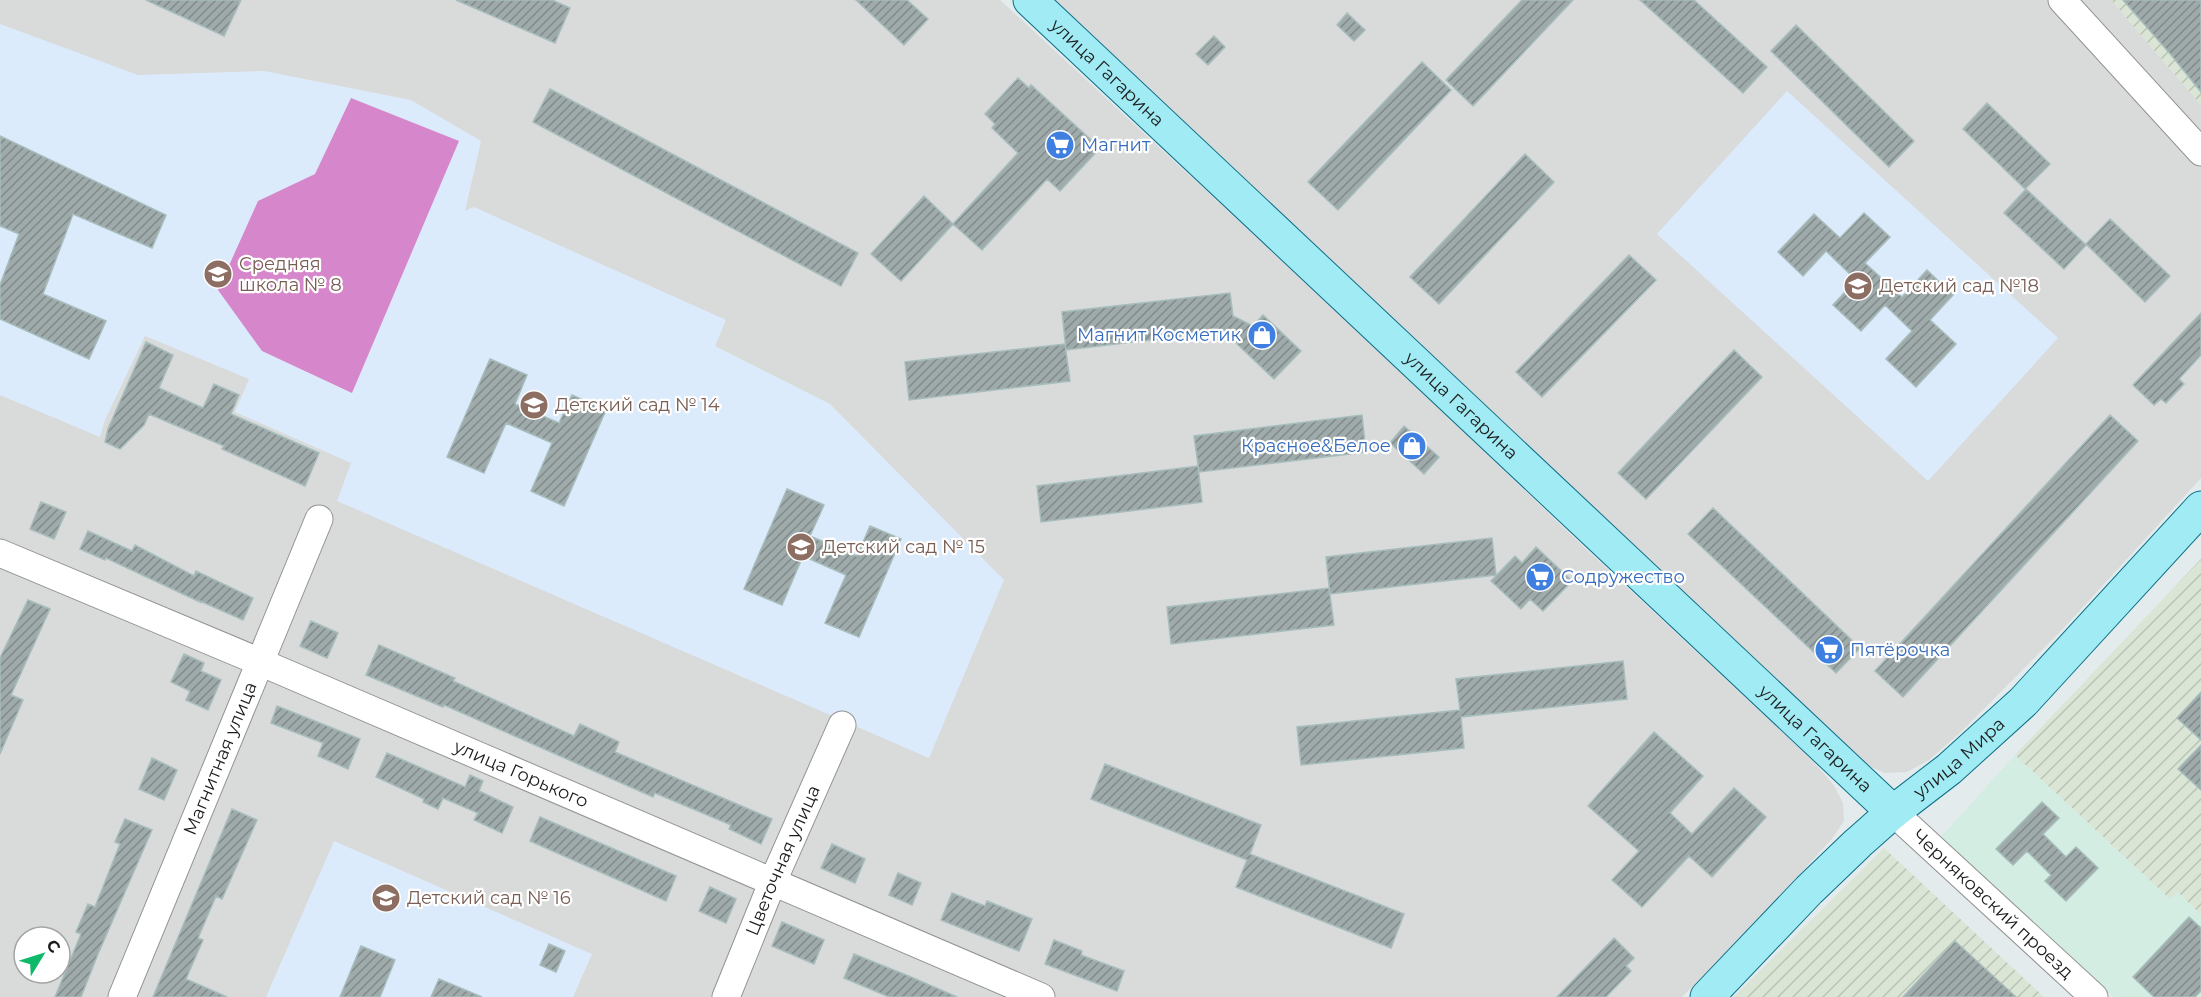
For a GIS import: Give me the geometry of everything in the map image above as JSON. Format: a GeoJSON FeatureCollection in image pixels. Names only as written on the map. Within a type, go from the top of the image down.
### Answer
{"type":"FeatureCollection","features":[{"type":"Feature","properties":{"kind":"main road","name":"улица Гагарина"},"geometry":{"type":"LineString","coordinates":[[1030,0],[1893,812]]}},
{"type":"Feature","properties":{"kind":"main road","name":"улица Мира"},"geometry":{"type":"LineString","coordinates":[[1707,997],[1809,890],[1893,812],[1949,769],[2023,702],[2201,508]]}},
{"type":"Feature","properties":{"kind":"street"},"geometry":{"type":"LineString","coordinates":[[2062,0],[2201,152]]}},
{"type":"Feature","properties":{"kind":"street","name":"Магнитная улица"},"geometry":{"type":"LineString","coordinates":[[122,997],[319,519]]}},
{"type":"Feature","properties":{"kind":"street","name":"улица Горького"},"geometry":{"type":"LineString","coordinates":[[3,563],[260,662],[1041,997]]}},
{"type":"Feature","properties":{"kind":"street","name":"Цветочная улица"},"geometry":{"type":"LineString","coordinates":[[726,997],[773,881],[842,725]]}},
{"type":"Feature","properties":{"kind":"street","name":"Черняковский проезд"},"geometry":{"type":"LineString","coordinates":[[1893,812],[2094,997]]}},
{"type":"Feature","properties":{"kind":"shaded area"},"geometry":{"type":"Polygon","coordinates":[[[0,0],[1000,0],[1349,323],[1810,758],[1833,784],[1843,803],[1844,821],[1831,840],[1752,926],[1682,997],[0,997],[0,0]]]}},
{"type":"Feature","properties":{"kind":"shaded area"},"geometry":{"type":"Polygon","coordinates":[[[1051,0],[2111,0],[2201,105],[2201,478],[2061,631],[1962,731],[1929,760],[1907,772],[1885,773],[1869,766],[1813,716],[1420,344],[1051,0]]]}},
{"type":"Feature","properties":{"kind":"shaded area"},"geometry":{"type":"Polygon","coordinates":[[[2111,0],[2201,0],[2201,105],[2111,0]]]}},
{"type":"Feature","properties":{"kind":"shaded area"},"geometry":{"type":"Polygon","coordinates":[[[0,24],[138,75],[264,71],[411,100],[481,141],[465,211],[474,207],[726,320],[715,346],[830,404],[1004,580],[929,758],[337,501],[351,463],[235,412],[249,379],[145,336],[105,420],[100,437],[0,395],[0,24]]]}},
{"type":"Feature","properties":{"kind":"shaded area","name":"Детский сад №18"},"geometry":{"type":"Polygon","coordinates":[[[1787,91],[2058,338],[1928,481],[1657,234],[1787,91]]]}},
{"type":"Feature","properties":{"kind":"shaded area"},"geometry":{"type":"Polygon","coordinates":[[[351,98],[459,141],[352,393],[262,351],[218,290],[258,201],[315,174],[351,98]]]}},
{"type":"Feature","properties":{"kind":"shaded area"},"geometry":{"type":"Polygon","coordinates":[[[2201,559],[2201,915],[2178,892],[2170,899],[2015,755],[2201,559]]]}},
{"type":"Feature","properties":{"kind":"shaded area"},"geometry":{"type":"Polygon","coordinates":[[[2015,755],[2170,899],[2178,892],[2201,915],[2201,997],[2113,997],[1940,838],[2015,755]]]}},
{"type":"Feature","properties":{"kind":"shaded area","name":"Детский сад № 16"},"geometry":{"type":"Polygon","coordinates":[[[334,841],[592,954],[573,997],[266,997],[334,841]]]}},
{"type":"Feature","properties":{"kind":"shaded area"},"geometry":{"type":"Polygon","coordinates":[[[1884,848],[2044,997],[1734,997],[1884,848]]]}},
{"type":"Feature","properties":{"kind":"building"},"geometry":{"type":"Polygon","coordinates":[[[146,0],[241,0],[224,36],[146,0]]]}},
{"type":"Feature","properties":{"kind":"building"},"geometry":{"type":"Polygon","coordinates":[[[456,0],[552,0],[570,8],[555,43],[456,0]]]}},
{"type":"Feature","properties":{"kind":"building"},"geometry":{"type":"Polygon","coordinates":[[[856,0],[907,0],[928,19],[904,45],[856,0]]]}},
{"type":"Feature","properties":{"kind":"building"},"geometry":{"type":"Polygon","coordinates":[[[1522,0],[1573,0],[1473,106],[1446,80],[1522,0]]]}},
{"type":"Feature","properties":{"kind":"building"},"geometry":{"type":"Polygon","coordinates":[[[1640,0],[1694,0],[1767,67],[1743,93],[1640,0]]]}},
{"type":"Feature","properties":{"kind":"building"},"geometry":{"type":"Polygon","coordinates":[[[2123,0],[2201,0],[2201,92],[2172,56],[2123,0]]]}},
{"type":"Feature","properties":{"kind":"building"},"geometry":{"type":"Polygon","coordinates":[[[1347,13],[1365,30],[1354,41],[1337,25],[1347,13]]]}},
{"type":"Feature","properties":{"kind":"building"},"geometry":{"type":"Polygon","coordinates":[[[1796,25],[1914,141],[1889,167],[1771,51],[1796,25]]]}},
{"type":"Feature","properties":{"kind":"building"},"geometry":{"type":"Polygon","coordinates":[[[1214,36],[1225,47],[1208,65],[1196,54],[1214,36]]]}},
{"type":"Feature","properties":{"kind":"building"},"geometry":{"type":"Polygon","coordinates":[[[1422,62],[1451,90],[1338,210],[1308,182],[1422,62]]]}},
{"type":"Feature","properties":{"kind":"building"},"geometry":{"type":"Polygon","coordinates":[[[1018,78],[1029,88],[1031,85],[1100,148],[1060,191],[1047,179],[982,250],[953,224],[1018,153],[992,128],[995,124],[985,114],[1018,78]]]}},
{"type":"Feature","properties":{"kind":"building"},"geometry":{"type":"Polygon","coordinates":[[[550,89],[858,253],[841,286],[533,122],[550,89]]]}},
{"type":"Feature","properties":{"kind":"building"},"geometry":{"type":"Polygon","coordinates":[[[1987,103],[2050,164],[2025,189],[1963,129],[1987,103]]]}},
{"type":"Feature","properties":{"kind":"building"},"geometry":{"type":"Polygon","coordinates":[[[0,136],[166,215],[152,248],[73,214],[43,294],[106,321],[89,359],[0,319],[0,285],[19,234],[0,226],[0,136]]]}},
{"type":"Feature","properties":{"kind":"building"},"geometry":{"type":"Polygon","coordinates":[[[1525,154],[1554,182],[1439,304],[1410,277],[1525,154]]]}},
{"type":"Feature","properties":{"kind":"building"},"geometry":{"type":"Polygon","coordinates":[[[2026,189],[2086,245],[2064,269],[2004,213],[2026,189]]]}},
{"type":"Feature","properties":{"kind":"building"},"geometry":{"type":"Polygon","coordinates":[[[924,196],[953,224],[901,281],[871,254],[924,196]]]}},
{"type":"Feature","properties":{"kind":"building"},"geometry":{"type":"Polygon","coordinates":[[[1864,213],[1890,237],[1865,263],[1902,297],[1927,270],[1953,295],[1930,320],[1956,344],[1916,387],[1886,359],[1912,331],[1885,305],[1861,331],[1833,305],[1856,280],[1826,251],[1803,276],[1778,252],[1814,214],[1840,238],[1864,213]]]}},
{"type":"Feature","properties":{"kind":"building"},"geometry":{"type":"Polygon","coordinates":[[[2110,219],[2170,276],[2145,302],[2086,244],[2110,219]]]}},
{"type":"Feature","properties":{"kind":"building"},"geometry":{"type":"Polygon","coordinates":[[[1629,255],[1656,280],[1542,397],[1516,372],[1629,255]]]}},
{"type":"Feature","properties":{"kind":"building"},"geometry":{"type":"Polygon","coordinates":[[[1230,293],[1233,316],[1253,326],[1263,315],[1301,351],[1274,379],[1237,344],[1235,330],[1066,350],[1062,312],[1230,293]]]}},
{"type":"Feature","properties":{"kind":"building"},"geometry":{"type":"Polygon","coordinates":[[[2201,313],[2201,355],[2179,379],[2184,384],[2166,403],[2161,399],[2154,405],[2133,385],[2201,313]]]}},
{"type":"Feature","properties":{"kind":"building"},"geometry":{"type":"Polygon","coordinates":[[[146,342],[173,355],[159,388],[203,408],[214,384],[239,395],[231,414],[319,453],[305,486],[222,449],[224,446],[149,414],[144,425],[120,449],[105,442],[108,429],[146,342]]]}},
{"type":"Feature","properties":{"kind":"building"},"geometry":{"type":"Polygon","coordinates":[[[1065,344],[1070,381],[909,400],[905,362],[1065,344]]]}},
{"type":"Feature","properties":{"kind":"building"},"geometry":{"type":"Polygon","coordinates":[[[1734,350],[1762,377],[1646,499],[1618,473],[1734,350]]]}},
{"type":"Feature","properties":{"kind":"building"},"geometry":{"type":"Polygon","coordinates":[[[490,359],[527,375],[515,404],[559,423],[572,395],[606,410],[564,506],[531,491],[552,443],[506,423],[484,473],[447,457],[490,359]]]}},
{"type":"Feature","properties":{"kind":"building"},"geometry":{"type":"Polygon","coordinates":[[[1362,415],[1366,452],[1199,472],[1194,436],[1362,415]]]}},
{"type":"Feature","properties":{"kind":"building"},"geometry":{"type":"Polygon","coordinates":[[[2110,415],[2138,441],[1903,697],[1875,671],[2110,415]]]}},
{"type":"Feature","properties":{"kind":"building"},"geometry":{"type":"Polygon","coordinates":[[[1404,426],[1439,457],[1424,474],[1390,443],[1404,426]]]}},
{"type":"Feature","properties":{"kind":"building"},"geometry":{"type":"Polygon","coordinates":[[[1198,466],[1202,502],[1041,522],[1037,486],[1198,466]]]}},
{"type":"Feature","properties":{"kind":"building"},"geometry":{"type":"Polygon","coordinates":[[[787,489],[824,505],[810,536],[857,556],[870,526],[901,539],[859,637],[825,623],[846,575],[803,556],[782,605],[744,589],[787,489]]]}},
{"type":"Feature","properties":{"kind":"building"},"geometry":{"type":"Polygon","coordinates":[[[41,502],[66,512],[54,539],[30,529],[41,502]]]}},
{"type":"Feature","properties":{"kind":"building"},"geometry":{"type":"Polygon","coordinates":[[[1713,508],[1860,648],[1836,673],[1688,534],[1713,508]]]}},
{"type":"Feature","properties":{"kind":"building"},"geometry":{"type":"Polygon","coordinates":[[[88,531],[132,551],[135,545],[194,576],[196,571],[253,598],[243,620],[106,558],[105,560],[80,549],[88,531]]]}},
{"type":"Feature","properties":{"kind":"building"},"geometry":{"type":"Polygon","coordinates":[[[1492,538],[1496,575],[1330,594],[1326,557],[1492,538]]]}},
{"type":"Feature","properties":{"kind":"building"},"geometry":{"type":"Polygon","coordinates":[[[1536,547],[1572,581],[1543,611],[1530,599],[1521,609],[1491,581],[1515,556],[1522,563],[1536,547]]]}},
{"type":"Feature","properties":{"kind":"building"},"geometry":{"type":"Polygon","coordinates":[[[1329,588],[1334,625],[1171,644],[1167,607],[1329,588]]]}},
{"type":"Feature","properties":{"kind":"building"},"geometry":{"type":"Polygon","coordinates":[[[28,600],[50,609],[11,695],[23,700],[0,754],[0,658],[28,600]]]}},
{"type":"Feature","properties":{"kind":"building"},"geometry":{"type":"Polygon","coordinates":[[[311,621],[338,633],[327,658],[300,646],[311,621]]]}},
{"type":"Feature","properties":{"kind":"building"},"geometry":{"type":"Polygon","coordinates":[[[379,645],[455,678],[453,681],[574,736],[580,724],[619,742],[615,752],[772,819],[761,844],[729,829],[731,825],[655,793],[653,797],[444,705],[443,707],[366,675],[379,645]]]}},
{"type":"Feature","properties":{"kind":"building"},"geometry":{"type":"Polygon","coordinates":[[[184,654],[204,663],[201,671],[221,680],[208,710],[186,700],[190,691],[171,682],[184,654]]]}},
{"type":"Feature","properties":{"kind":"building"},"geometry":{"type":"Polygon","coordinates":[[[1623,661],[1627,699],[1461,717],[1464,748],[1301,765],[1297,727],[1460,710],[1456,679],[1623,661]]]}},
{"type":"Feature","properties":{"kind":"building"},"geometry":{"type":"Polygon","coordinates":[[[2201,692],[2201,740],[2177,718],[2201,692]]]}},
{"type":"Feature","properties":{"kind":"building"},"geometry":{"type":"Polygon","coordinates":[[[277,706],[360,739],[348,769],[318,756],[323,743],[271,723],[277,706]]]}},
{"type":"Feature","properties":{"kind":"building"},"geometry":{"type":"Polygon","coordinates":[[[1654,732],[1703,776],[1670,813],[1692,834],[1734,788],[1766,817],[1712,877],[1689,856],[1642,907],[1612,880],[1639,851],[1588,806],[1654,732]]]}},
{"type":"Feature","properties":{"kind":"building"},"geometry":{"type":"Polygon","coordinates":[[[2201,745],[2201,790],[2178,769],[2201,745]]]}},
{"type":"Feature","properties":{"kind":"building"},"geometry":{"type":"Polygon","coordinates":[[[387,753],[465,787],[470,775],[483,781],[479,791],[513,807],[502,833],[474,820],[478,813],[443,798],[438,809],[423,802],[424,799],[376,777],[387,753]]]}},
{"type":"Feature","properties":{"kind":"building"},"geometry":{"type":"Polygon","coordinates":[[[152,758],[177,770],[164,800],[139,789],[152,758]]]}},
{"type":"Feature","properties":{"kind":"building"},"geometry":{"type":"Polygon","coordinates":[[[1105,764],[1261,825],[1250,854],[1404,914],[1391,948],[1236,887],[1247,860],[1091,799],[1105,764]]]}},
{"type":"Feature","properties":{"kind":"building"},"geometry":{"type":"Polygon","coordinates":[[[2042,802],[2059,818],[2043,834],[2066,857],[2076,847],[2098,868],[2066,901],[2045,881],[2051,875],[2027,851],[2013,865],[1996,849],[2042,802]]]}},
{"type":"Feature","properties":{"kind":"building"},"geometry":{"type":"Polygon","coordinates":[[[232,809],[257,820],[222,899],[216,896],[198,938],[203,940],[186,979],[227,997],[153,997],[232,809]]]}},
{"type":"Feature","properties":{"kind":"building"},"geometry":{"type":"Polygon","coordinates":[[[540,817],[676,876],[666,901],[530,841],[540,817]]]}},
{"type":"Feature","properties":{"kind":"building"},"geometry":{"type":"Polygon","coordinates":[[[125,819],[152,830],[81,997],[55,997],[60,985],[72,985],[72,956],[81,934],[76,932],[88,904],[95,907],[120,844],[115,842],[125,819]]]}},
{"type":"Feature","properties":{"kind":"building"},"geometry":{"type":"Polygon","coordinates":[[[832,844],[865,859],[855,883],[821,868],[832,844]]]}},
{"type":"Feature","properties":{"kind":"building"},"geometry":{"type":"Polygon","coordinates":[[[898,873],[921,883],[912,905],[889,895],[898,873]]]}},
{"type":"Feature","properties":{"kind":"building"},"geometry":{"type":"Polygon","coordinates":[[[710,887],[736,899],[726,923],[699,911],[710,887]]]}},
{"type":"Feature","properties":{"kind":"building"},"geometry":{"type":"Polygon","coordinates":[[[952,893],[985,906],[987,901],[1032,919],[1019,951],[941,920],[952,893]]]}},
{"type":"Feature","properties":{"kind":"building"},"geometry":{"type":"Polygon","coordinates":[[[2189,917],[2201,928],[2201,991],[2195,997],[2154,997],[2133,977],[2189,917]]]}},
{"type":"Feature","properties":{"kind":"building"},"geometry":{"type":"Polygon","coordinates":[[[782,922],[824,940],[814,964],[772,946],[782,922]]]}},
{"type":"Feature","properties":{"kind":"building"},"geometry":{"type":"Polygon","coordinates":[[[1614,938],[1634,958],[1626,966],[1631,971],[1606,997],[1557,997],[1614,938]]]}},
{"type":"Feature","properties":{"kind":"building"},"geometry":{"type":"Polygon","coordinates":[[[1054,940],[1082,951],[1081,955],[1124,971],[1117,991],[1045,964],[1054,940]]]}},
{"type":"Feature","properties":{"kind":"building"},"geometry":{"type":"Polygon","coordinates":[[[1955,941],[2016,997],[1903,997],[1955,941]]]}},
{"type":"Feature","properties":{"kind":"building"},"geometry":{"type":"Polygon","coordinates":[[[549,944],[565,951],[556,972],[540,965],[549,944]]]}},
{"type":"Feature","properties":{"kind":"building"},"geometry":{"type":"Polygon","coordinates":[[[361,946],[395,960],[380,997],[340,997],[361,946]]]}},
{"type":"Feature","properties":{"kind":"building"},"geometry":{"type":"Polygon","coordinates":[[[854,954],[957,997],[889,997],[844,978],[854,954]]]}},
{"type":"Feature","properties":{"kind":"building"},"geometry":{"type":"Polygon","coordinates":[[[439,979],[482,997],[431,997],[439,979]]]}},
{"type":"Feature","properties":{"kind":"place","name":"Магнит"},"geometry":{"type":"Point","coordinates":[1060,145]}},
{"type":"Feature","properties":{"kind":"place","name":"Cредняя школа № 8"},"geometry":{"type":"Point","coordinates":[218,274]}},
{"type":"Feature","properties":{"kind":"place","name":"Детский сад №18"},"geometry":{"type":"Point","coordinates":[1858,286]}},
{"type":"Feature","properties":{"kind":"place","name":"Магнит Косметик"},"geometry":{"type":"Point","coordinates":[1262,335]}},
{"type":"Feature","properties":{"kind":"place","name":"Детский сад № 14"},"geometry":{"type":"Point","coordinates":[534,405]}},
{"type":"Feature","properties":{"kind":"place","name":"Красное&Белое"},"geometry":{"type":"Point","coordinates":[1412,446]}},
{"type":"Feature","properties":{"kind":"place","name":"Детский сад № 15"},"geometry":{"type":"Point","coordinates":[801,547]}},
{"type":"Feature","properties":{"kind":"place","name":"Содружество"},"geometry":{"type":"Point","coordinates":[1540,577]}},
{"type":"Feature","properties":{"kind":"place","name":"Пятёрочка"},"geometry":{"type":"Point","coordinates":[1829,650]}},
{"type":"Feature","properties":{"kind":"place","name":"Детский сад № 16"},"geometry":{"type":"Point","coordinates":[386,898]}}]}
